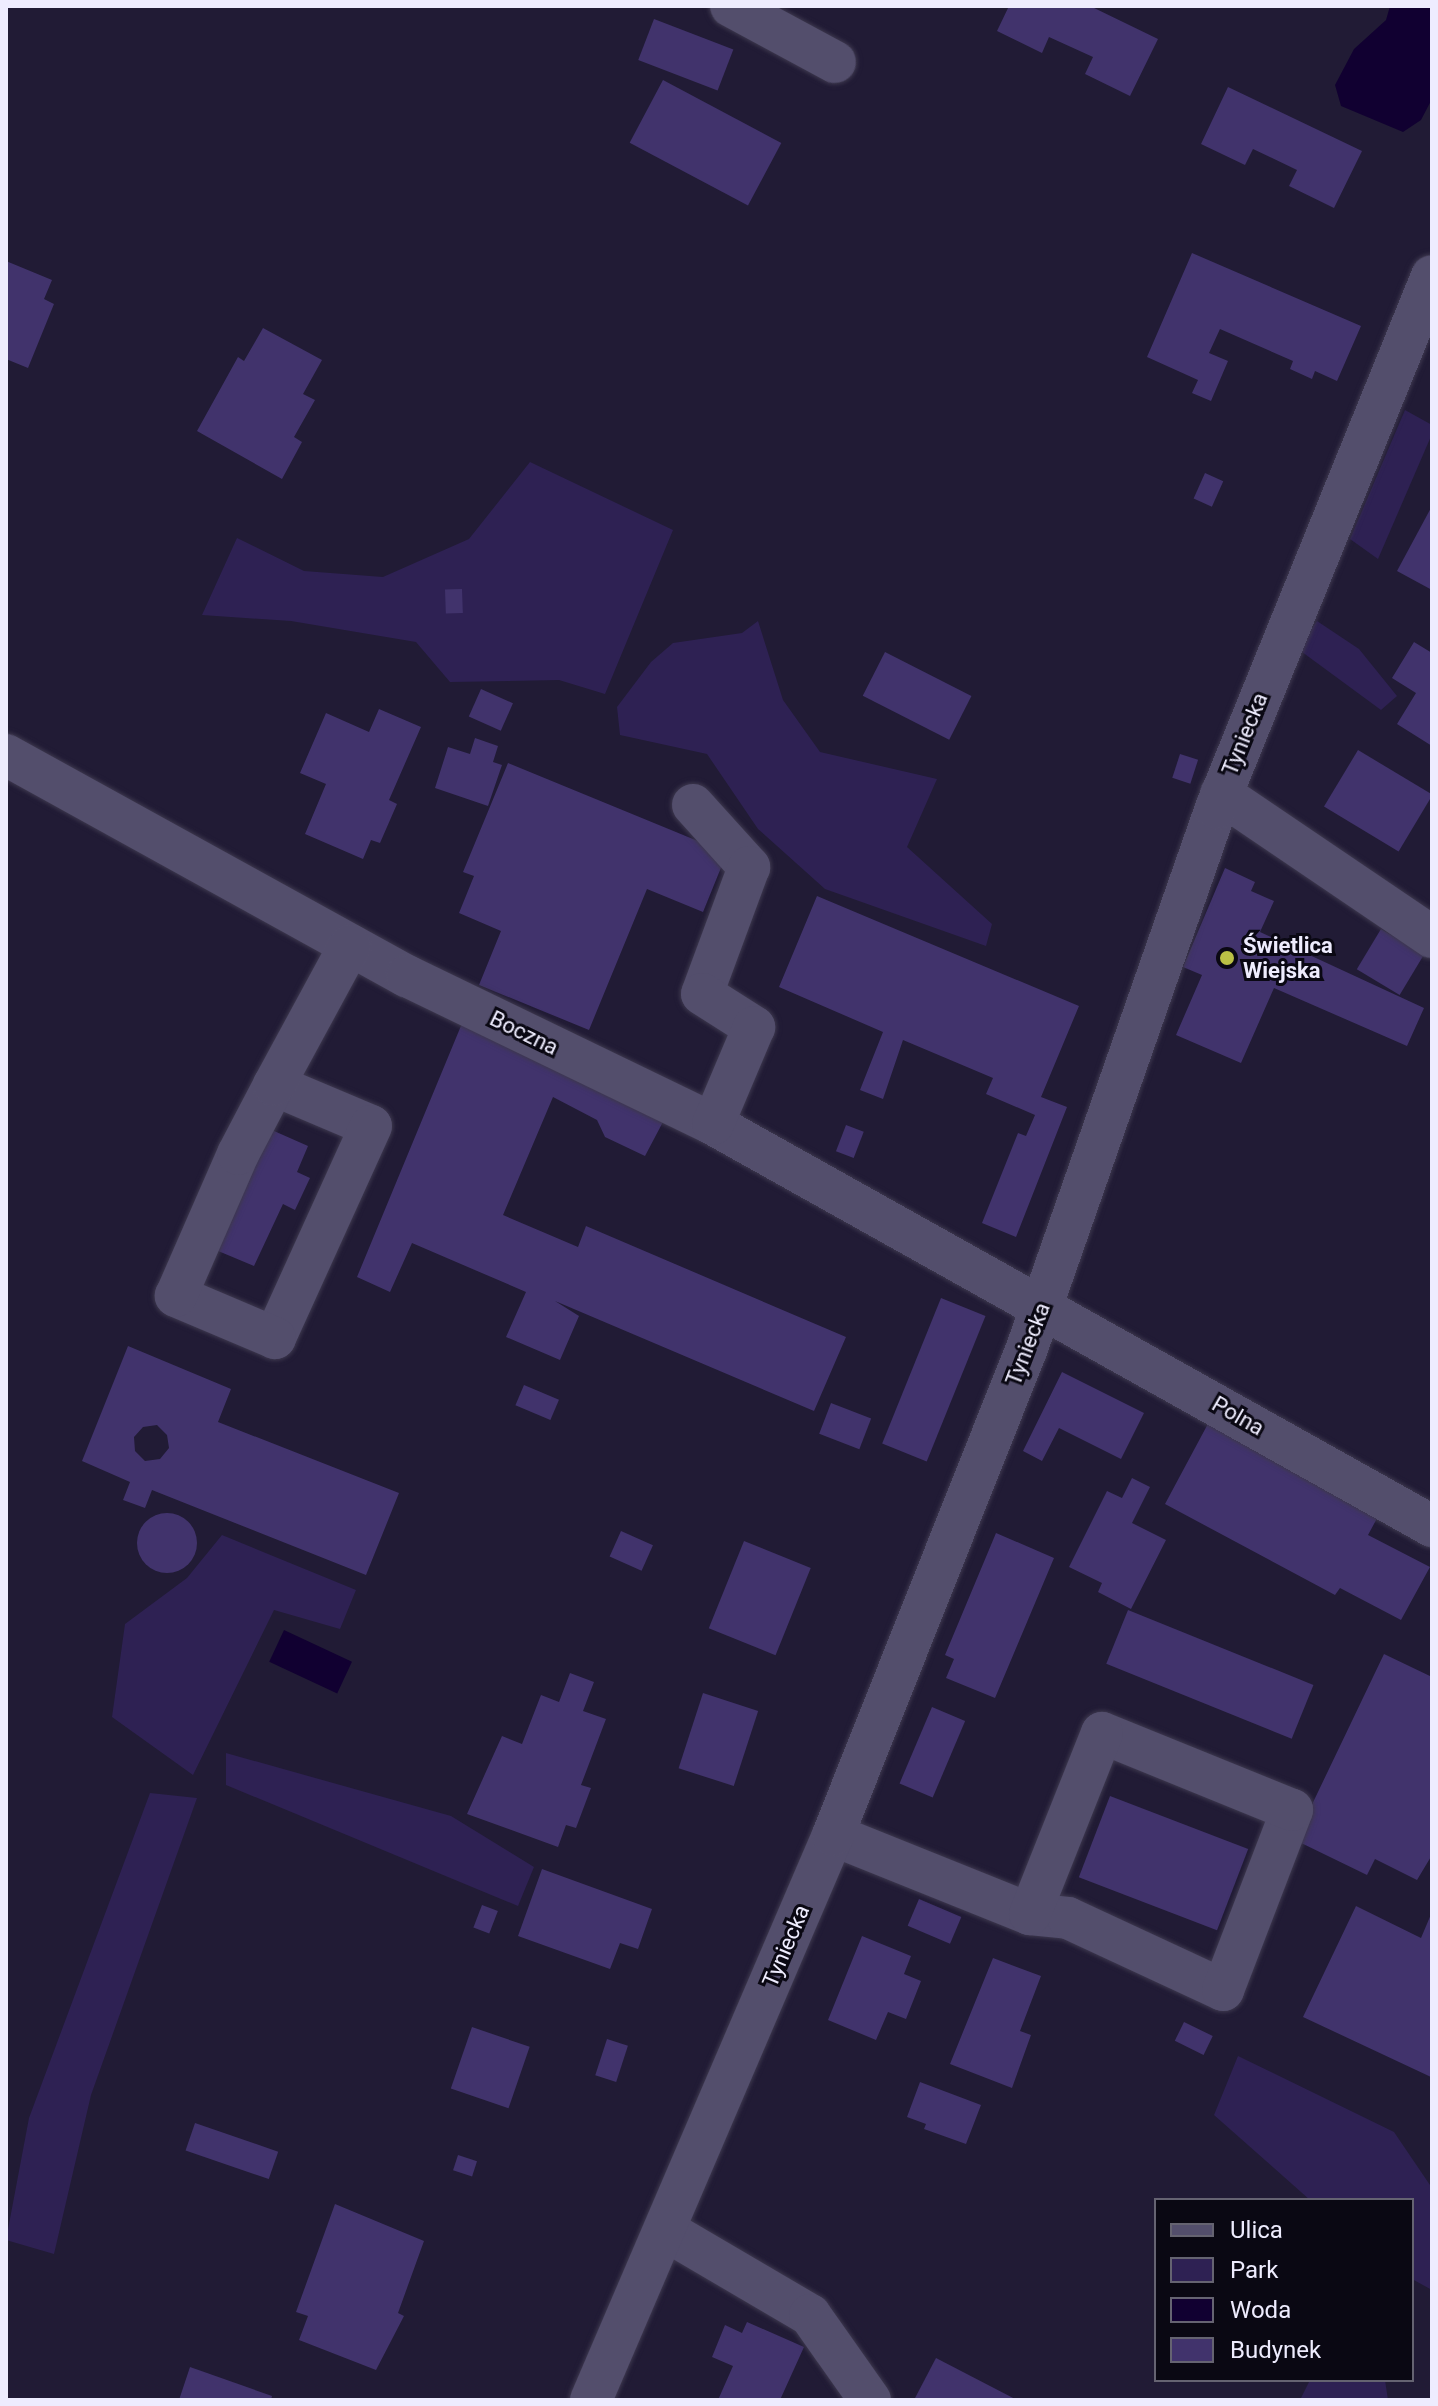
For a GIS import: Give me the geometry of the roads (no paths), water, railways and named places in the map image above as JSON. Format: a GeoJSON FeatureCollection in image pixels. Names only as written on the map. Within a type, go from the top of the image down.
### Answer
{"type":"FeatureCollection","features":[{"type":"Feature","properties":{"kind":"street"},"geometry":{"type":"LineString","coordinates":[[731,6],[835,62]]}},
{"type":"Feature","properties":{"kind":"street","name":"Tyniecka"},"geometry":{"type":"LineString","coordinates":[[591,2400],[833,1835],[1044,1306],[1221,794],[1432,276]]}},
{"type":"Feature","properties":{"kind":"street","name":"Boczna"},"geometry":{"type":"LineString","coordinates":[[6,755],[350,945],[713,1124],[1044,1306]]}},
{"type":"Feature","properties":{"kind":"street"},"geometry":{"type":"LineString","coordinates":[[1221,794],[1432,937]]}},
{"type":"Feature","properties":{"kind":"street"},"geometry":{"type":"LineString","coordinates":[[693,805],[749,867],[702,994],[754,1027],[713,1124]]}},
{"type":"Feature","properties":{"kind":"street"},"geometry":{"type":"LineString","coordinates":[[274,1085],[371,1126],[275,1338],[176,1296],[274,1085],[350,945]]}},
{"type":"Feature","properties":{"kind":"street","name":"Polna"},"geometry":{"type":"LineString","coordinates":[[1044,1306],[1432,1526]]}},
{"type":"Feature","properties":{"kind":"street"},"geometry":{"type":"LineString","coordinates":[[833,1835],[1030,1914],[1068,1918],[1223,1990],[1292,1810],[1102,1733],[1030,1914]]}},
{"type":"Feature","properties":{"kind":"street"},"geometry":{"type":"LineString","coordinates":[[665,2230],[810,2315],[870,2400]]}},
{"type":"Feature","properties":{"kind":"water"},"geometry":{"type":"Polygon","coordinates":[[[1390,6],[1432,6],[1432,99],[1421,120],[1403,132],[1341,106],[1335,85],[1354,49],[1386,20],[1390,6]]]}},
{"type":"Feature","properties":{"kind":"water"},"geometry":{"type":"Polygon","coordinates":[[[284,1630],[352,1662],[337,1693],[269,1662],[284,1630]]]}},
{"type":"Feature","properties":{"kind":"place","name":"Świetlica Wiejska"},"geometry":{"type":"Point","coordinates":[1227,958]}}]}
